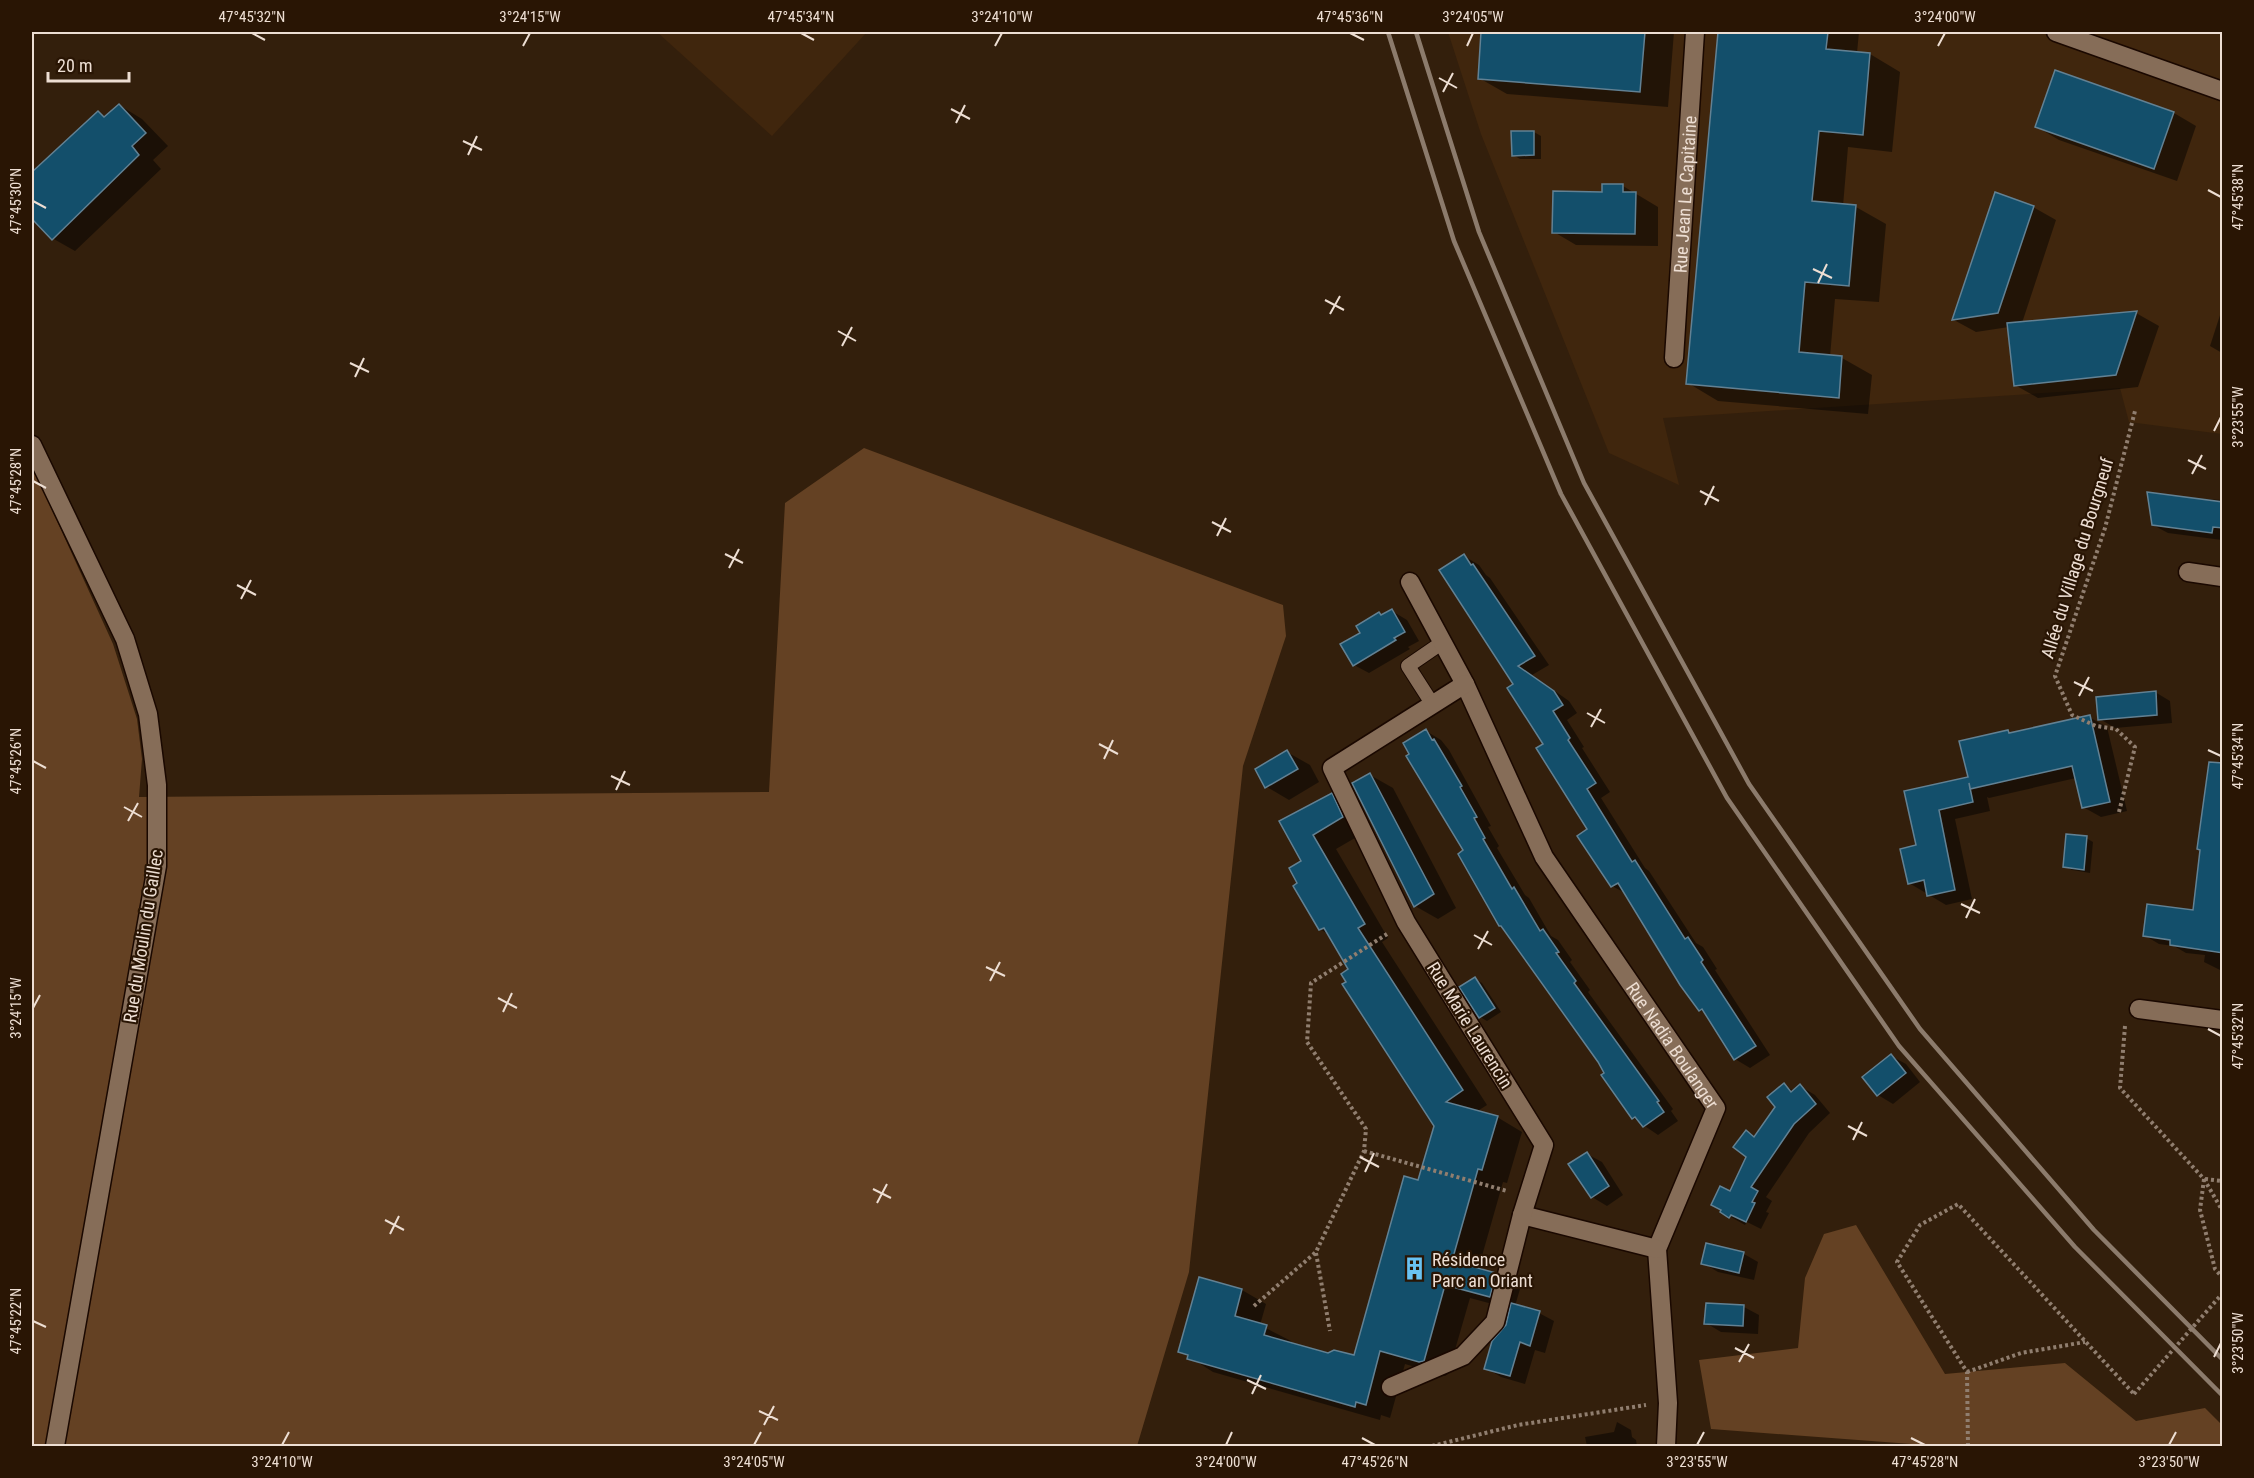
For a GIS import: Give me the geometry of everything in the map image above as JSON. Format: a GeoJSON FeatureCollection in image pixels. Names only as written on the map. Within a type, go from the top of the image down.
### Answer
{"type":"FeatureCollection","features":[{"type":"Feature","properties":{"kind":"street","name":"Rue Jean Le Capitaine"},"geometry":{"type":"LineString","coordinates":[[1674,358],[1695,32]]}},
{"type":"Feature","properties":{"kind":"street"},"geometry":{"type":"LineString","coordinates":[[2056,32],[2223,91]]}},
{"type":"Feature","properties":{"kind":"street","name":"Rue du Moulin du Gaillec"},"geometry":{"type":"LineString","coordinates":[[32,445],[125,639],[148,714],[157,785],[157,866],[56,1446]]}},
{"type":"Feature","properties":{"kind":"street"},"geometry":{"type":"LineString","coordinates":[[2188,572],[2223,577]]}},
{"type":"Feature","properties":{"kind":"street"},"geometry":{"type":"LineString","coordinates":[[1410,582],[1465,684]]}},
{"type":"Feature","properties":{"kind":"street","name":"Rue Marie Laurencin"},"geometry":{"type":"LineString","coordinates":[[1391,1387],[1462,1356],[1495,1322],[1522,1215],[1544,1145],[1406,922],[1332,768],[1465,684]]}},
{"type":"Feature","properties":{"kind":"street","name":"Rue Nadia Boulanger"},"geometry":{"type":"LineString","coordinates":[[1465,684],[1544,857],[1716,1108],[1657,1249],[1668,1403],[1666,1446]]}},
{"type":"Feature","properties":{"kind":"street"},"geometry":{"type":"LineString","coordinates":[[2139,1009],[2223,1020]]}},
{"type":"Feature","properties":{"kind":"street"},"geometry":{"type":"LineString","coordinates":[[1522,1215],[1657,1249]]}},
{"type":"Feature","properties":{"kind":"lane"},"geometry":{"type":"LineString","coordinates":[[1432,705],[1408,666],[1443,642]]}},
{"type":"Feature","properties":{"kind":"path","name":"Allée du Village du Bourgneuf"},"geometry":{"type":"LineString","coordinates":[[2119,812],[2135,747],[2116,729],[2096,726],[2072,714],[2055,676],[2105,528],[2135,411]]}},
{"type":"Feature","properties":{"kind":"path"},"geometry":{"type":"LineString","coordinates":[[1254,1306],[1316,1252],[1364,1151],[1366,1129],[1307,1042],[1311,983],[1406,922]]}},
{"type":"Feature","properties":{"kind":"path"},"geometry":{"type":"LineString","coordinates":[[2139,1009],[2126,1024],[2120,1088],[2204,1179],[2223,1210]]}},
{"type":"Feature","properties":{"kind":"path"},"geometry":{"type":"LineString","coordinates":[[1364,1151],[1528,1197]]}},
{"type":"Feature","properties":{"kind":"path"},"geometry":{"type":"LineString","coordinates":[[2204,1179],[2223,1181]]}},
{"type":"Feature","properties":{"kind":"path"},"geometry":{"type":"LineString","coordinates":[[2204,1179],[2200,1210],[2215,1269],[2223,1277]]}},
{"type":"Feature","properties":{"kind":"path"},"geometry":{"type":"LineString","coordinates":[[1968,1446],[1966,1372],[1897,1262],[1920,1225],[1958,1204],[2134,1394],[2223,1294]]}},
{"type":"Feature","properties":{"kind":"path"},"geometry":{"type":"LineString","coordinates":[[1316,1252],[1330,1331]]}},
{"type":"Feature","properties":{"kind":"path"},"geometry":{"type":"LineString","coordinates":[[1966,1372],[2021,1353],[2086,1342]]}},
{"type":"Feature","properties":{"kind":"path"},"geometry":{"type":"LineString","coordinates":[[1432,1446],[1518,1425],[1618,1408],[1668,1403]]}},
{"type":"Feature","properties":{"kind":"shaded area"},"geometry":{"type":"Polygon","coordinates":[[[657,32],[867,32],[772,136],[657,32]]]}},
{"type":"Feature","properties":{"kind":"shaded area"},"geometry":{"type":"Polygon","coordinates":[[[1448,32],[2222,32],[2222,434],[2129,422],[2120,388],[1663,418],[1679,485],[1609,453],[1481,134],[1448,32]]]}},
{"type":"Feature","properties":{"kind":"shaded area"},"geometry":{"type":"Polygon","coordinates":[[[864,448],[1283,605],[1286,636],[1243,766],[1189,1272],[1137,1446],[32,1446],[32,466],[113,644],[137,719],[142,759],[139,797],[769,792],[785,503],[864,448]]]}},
{"type":"Feature","properties":{"kind":"shaded area"},"geometry":{"type":"Polygon","coordinates":[[[1856,1225],[1945,1374],[2065,1363],[2136,1421],[2205,1408],[2222,1425],[2222,1446],[1938,1446],[1711,1429],[1699,1360],[1798,1348],[1805,1278],[1824,1234],[1856,1225]]]}},
{"type":"Feature","properties":{"kind":"building"},"geometry":{"type":"Polygon","coordinates":[[[1481,32],[1645,32],[1640,92],[1478,79],[1481,32]]]}},
{"type":"Feature","properties":{"kind":"building"},"geometry":{"type":"Polygon","coordinates":[[[1718,32],[1828,32],[1826,49],[1870,53],[1863,135],[1819,131],[1812,201],[1856,205],[1849,286],[1805,282],[1799,352],[1842,356],[1839,398],[1686,384],[1718,32]]]}},
{"type":"Feature","properties":{"kind":"building"},"geometry":{"type":"Polygon","coordinates":[[[2055,70],[2174,112],[2154,169],[2035,127],[2055,70]]]}},
{"type":"Feature","properties":{"kind":"building"},"geometry":{"type":"Polygon","coordinates":[[[119,104],[146,133],[132,146],[139,155],[52,240],[32,219],[32,172],[98,111],[104,117],[119,104]]]}},
{"type":"Feature","properties":{"kind":"building"},"geometry":{"type":"Polygon","coordinates":[[[1511,131],[1534,131],[1534,155],[1512,156],[1511,131]]]}},
{"type":"Feature","properties":{"kind":"building"},"geometry":{"type":"Polygon","coordinates":[[[1602,184],[1623,184],[1623,192],[1636,192],[1635,234],[1552,233],[1553,191],[1602,192],[1602,184]]]}},
{"type":"Feature","properties":{"kind":"building"},"geometry":{"type":"Polygon","coordinates":[[[1995,192],[2034,206],[1998,313],[1952,320],[1995,192]]]}},
{"type":"Feature","properties":{"kind":"building"},"geometry":{"type":"Polygon","coordinates":[[[2137,311],[2116,375],[2014,386],[2007,323],[2137,311]]]}},
{"type":"Feature","properties":{"kind":"building"},"geometry":{"type":"Polygon","coordinates":[[[2147,492],[2223,502],[2223,528],[2213,527],[2212,533],[2152,525],[2147,492]]]}},
{"type":"Feature","properties":{"kind":"building"},"geometry":{"type":"Polygon","coordinates":[[[1464,554],[1535,656],[1518,666],[1554,691],[1563,705],[1553,711],[1570,738],[1568,740],[1596,783],[1587,789],[1632,862],[1635,860],[1685,939],[1688,937],[1703,960],[1701,962],[1756,1046],[1734,1060],[1702,1009],[1699,1011],[1680,985],[1618,883],[1611,887],[1577,836],[1587,829],[1536,748],[1543,744],[1507,688],[1513,684],[1439,570],[1464,554]]]}},
{"type":"Feature","properties":{"kind":"building"},"geometry":{"type":"Polygon","coordinates":[[[1392,609],[1405,632],[1353,666],[1340,644],[1360,633],[1356,626],[1379,612],[1381,615],[1392,609]]]}},
{"type":"Feature","properties":{"kind":"building"},"geometry":{"type":"Polygon","coordinates":[[[2156,691],[2157,715],[2098,720],[2096,697],[2156,691]]]}},
{"type":"Feature","properties":{"kind":"building"},"geometry":{"type":"Polygon","coordinates":[[[2090,715],[2110,802],[2082,808],[2072,766],[1970,789],[1973,802],[1939,810],[1955,890],[1927,896],[1924,880],[1908,884],[1900,849],[1916,845],[1904,791],[1968,777],[1959,741],[2008,730],[2009,733],[2090,715]]]}},
{"type":"Feature","properties":{"kind":"building"},"geometry":{"type":"Polygon","coordinates":[[[1426,729],[1462,786],[1460,787],[1477,817],[1474,818],[1485,838],[1483,839],[1512,889],[1514,887],[1540,931],[1543,929],[1559,952],[1556,953],[1576,981],[1574,983],[1659,1101],[1657,1102],[1664,1112],[1643,1127],[1635,1117],[1632,1119],[1601,1075],[1604,1073],[1598,1062],[1499,926],[1458,854],[1463,850],[1406,756],[1409,754],[1403,743],[1426,729]]]}},
{"type":"Feature","properties":{"kind":"building"},"geometry":{"type":"Polygon","coordinates":[[[1287,750],[1298,769],[1265,788],[1255,769],[1287,750]]]}},
{"type":"Feature","properties":{"kind":"building"},"geometry":{"type":"Polygon","coordinates":[[[2209,762],[2223,763],[2223,953],[2170,945],[2170,940],[2143,936],[2147,904],[2193,910],[2200,850],[2197,849],[2209,762]]]}},
{"type":"Feature","properties":{"kind":"building"},"geometry":{"type":"Polygon","coordinates":[[[1370,773],[1434,894],[1414,907],[1352,783],[1370,773]]]}},
{"type":"Feature","properties":{"kind":"building"},"geometry":{"type":"Polygon","coordinates":[[[1332,793],[1343,817],[1313,835],[1365,924],[1358,928],[1463,1090],[1446,1102],[1498,1116],[1482,1170],[1478,1169],[1452,1261],[1496,1273],[1490,1297],[1445,1285],[1424,1361],[1419,1362],[1380,1351],[1366,1405],[1356,1402],[1355,1407],[1187,1359],[1188,1355],[1178,1352],[1199,1277],[1242,1289],[1235,1316],[1267,1325],[1264,1335],[1328,1353],[1334,1350],[1354,1355],[1404,1176],[1418,1180],[1434,1126],[1342,984],[1346,982],[1341,974],[1348,969],[1324,928],[1319,930],[1293,886],[1297,883],[1289,868],[1301,861],[1279,821],[1332,793]]]}},
{"type":"Feature","properties":{"kind":"building"},"geometry":{"type":"Polygon","coordinates":[[[2066,834],[2087,836],[2084,870],[2063,867],[2066,834]]]}},
{"type":"Feature","properties":{"kind":"building"},"geometry":{"type":"Polygon","coordinates":[[[1475,977],[1495,1008],[1479,1018],[1459,987],[1475,977]]]}},
{"type":"Feature","properties":{"kind":"building"},"geometry":{"type":"Polygon","coordinates":[[[1891,1054],[1906,1073],[1877,1096],[1862,1077],[1891,1054]]]}},
{"type":"Feature","properties":{"kind":"building"},"geometry":{"type":"Polygon","coordinates":[[[1784,1083],[1791,1092],[1800,1084],[1816,1104],[1794,1124],[1751,1187],[1758,1191],[1746,1222],[1731,1215],[1729,1218],[1720,1212],[1721,1210],[1711,1205],[1720,1186],[1730,1191],[1746,1157],[1733,1147],[1746,1130],[1754,1137],[1775,1107],[1767,1097],[1784,1083]]]}},
{"type":"Feature","properties":{"kind":"building"},"geometry":{"type":"Polygon","coordinates":[[[1587,1152],[1609,1186],[1591,1198],[1568,1164],[1587,1152]]]}},
{"type":"Feature","properties":{"kind":"building"},"geometry":{"type":"Polygon","coordinates":[[[1706,1243],[1744,1252],[1739,1273],[1701,1264],[1706,1243]]]}},
{"type":"Feature","properties":{"kind":"building"},"geometry":{"type":"Polygon","coordinates":[[[1511,1303],[1540,1311],[1530,1346],[1520,1342],[1510,1376],[1484,1369],[1492,1341],[1506,1325],[1511,1303]]]}},
{"type":"Feature","properties":{"kind":"building"},"geometry":{"type":"Polygon","coordinates":[[[1706,1303],[1744,1305],[1743,1326],[1704,1324],[1706,1303]]]}},
{"type":"Feature","properties":{"kind":"railway"},"geometry":{"type":"LineString","coordinates":[[1388,32],[1454,241],[1561,494],[1727,798],[1899,1046],[2075,1247],[2222,1395]]}},
{"type":"Feature","properties":{"kind":"railway"},"geometry":{"type":"LineString","coordinates":[[1416,32],[1479,232],[1584,483],[1749,784],[1920,1029],[2094,1230],[2222,1359]]}},
{"type":"Feature","properties":{"kind":"place","name":"Résidence Parc an Oriant"},"geometry":{"type":"Point","coordinates":[1414,1269]}}]}
